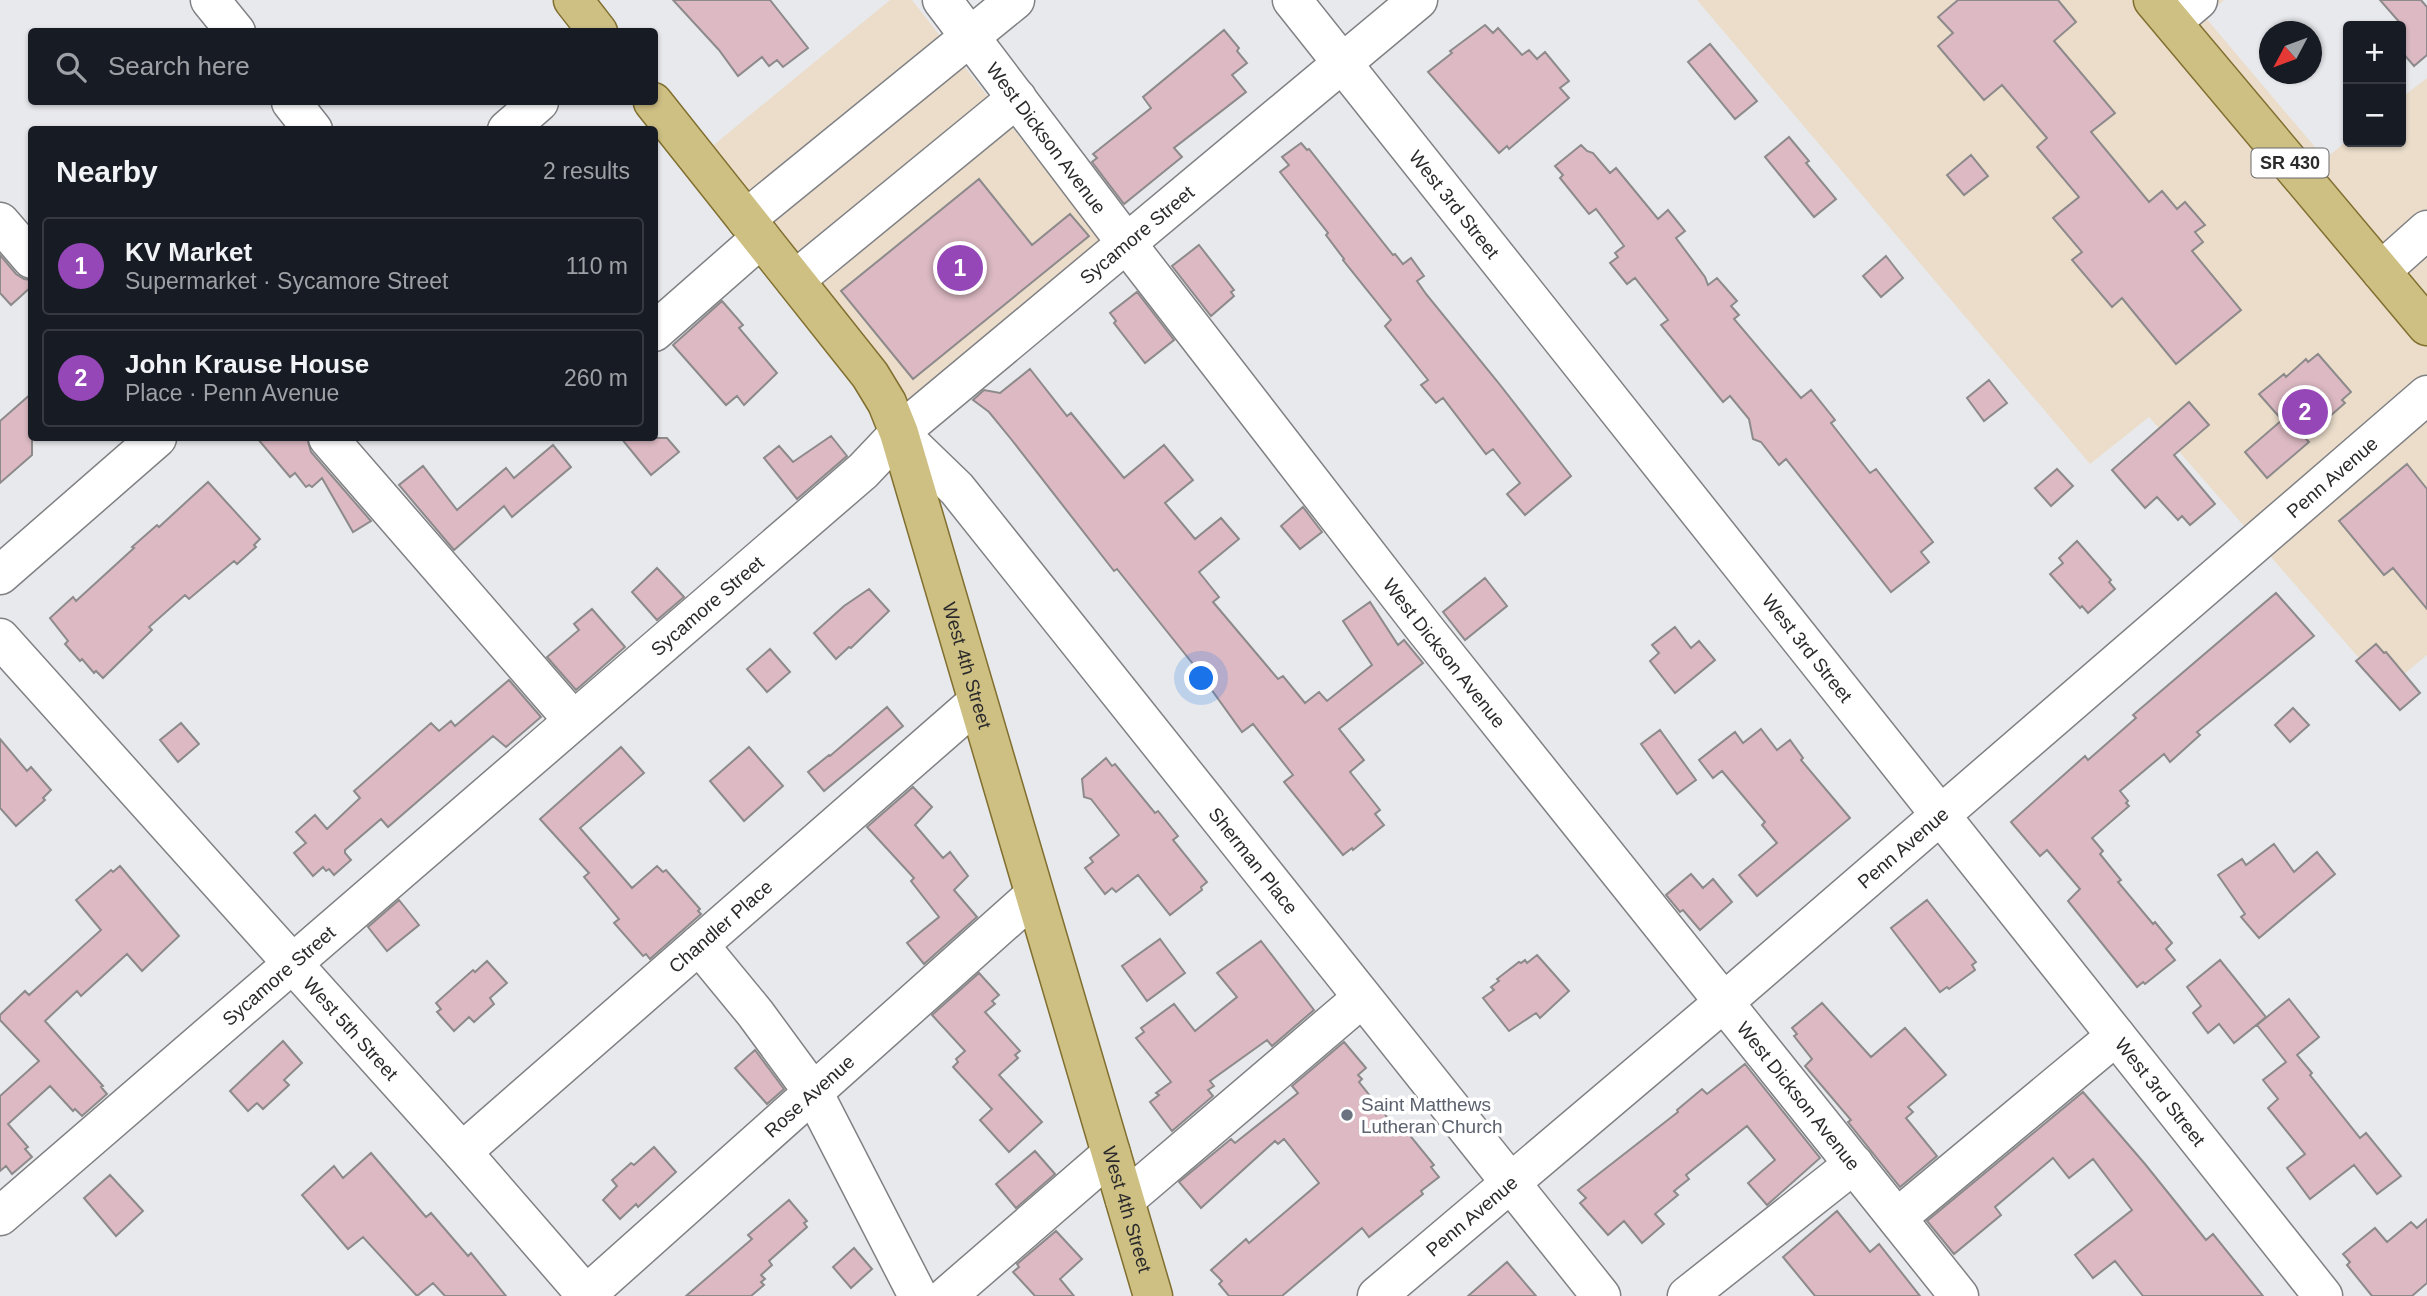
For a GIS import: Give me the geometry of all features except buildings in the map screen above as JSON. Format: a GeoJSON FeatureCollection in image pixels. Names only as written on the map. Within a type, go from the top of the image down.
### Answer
{"type":"FeatureCollection","features":[{"type":"Feature","properties":{"kind":"main road"},"geometry":{"type":"LineString","coordinates":[[573,0],[595,28]]}},
{"type":"Feature","properties":{"kind":"main road","name":"SR 430"},"geometry":{"type":"LineString","coordinates":[[2174,7],[2427,326]]}},
{"type":"Feature","properties":{"kind":"main road","name":"West 4th Street"},"geometry":{"type":"LineString","coordinates":[[655,105],[870,375],[887,403],[899,433],[1033,896],[1153,1296]]}},
{"type":"Feature","properties":{"kind":"street"},"geometry":{"type":"LineString","coordinates":[[210,0],[233,28]]}},
{"type":"Feature","properties":{"kind":"street","name":"West Dickson Avenue"},"geometry":{"type":"LineString","coordinates":[[942,0],[1425,629],[1959,1296]]}},
{"type":"Feature","properties":{"kind":"street"},"geometry":{"type":"LineString","coordinates":[[658,328],[753,228],[1015,0]]}},
{"type":"Feature","properties":{"kind":"street","name":"West 3rd Street"},"geometry":{"type":"LineString","coordinates":[[1292,0],[2323,1296]]}},
{"type":"Feature","properties":{"kind":"street","name":"Sycamore Street"},"geometry":{"type":"LineString","coordinates":[[0,1216],[863,471],[899,433],[1418,0]]}},
{"type":"Feature","properties":{"kind":"street"},"geometry":{"type":"LineString","coordinates":[[795,280],[1017,98]]}},
{"type":"Feature","properties":{"kind":"street"},"geometry":{"type":"LineString","coordinates":[[293,105],[310,126]]}},
{"type":"Feature","properties":{"kind":"street"},"geometry":{"type":"LineString","coordinates":[[512,126],[536,105]]}},
{"type":"Feature","properties":{"kind":"street"},"geometry":{"type":"LineString","coordinates":[[0,222],[28,254]]}},
{"type":"Feature","properties":{"kind":"street"},"geometry":{"type":"LineString","coordinates":[[2381,271],[2427,230]]}},
{"type":"Feature","properties":{"kind":"street","name":"Penn Avenue"},"geometry":{"type":"LineString","coordinates":[[1377,1296],[1724,1002],[2427,395]]}},
{"type":"Feature","properties":{"kind":"street","name":"Sherman Place"},"geometry":{"type":"LineString","coordinates":[[899,433],[957,489],[1601,1296]]}},
{"type":"Feature","properties":{"kind":"street"},"geometry":{"type":"LineString","coordinates":[[0,575],[154,441]]}},
{"type":"Feature","properties":{"kind":"street"},"geometry":{"type":"LineString","coordinates":[[331,441],[573,720]]}},
{"type":"Feature","properties":{"kind":"street","name":"West 5th Street"},"geometry":{"type":"LineString","coordinates":[[0,638],[462,1152],[587,1296]]}},
{"type":"Feature","properties":{"kind":"street","name":"Chandler Place"},"geometry":{"type":"LineString","coordinates":[[462,1152],[978,702]]}},
{"type":"Feature","properties":{"kind":"street","name":"Rose Avenue"},"geometry":{"type":"LineString","coordinates":[[587,1296],[1033,896]]}},
{"type":"Feature","properties":{"kind":"street"},"geometry":{"type":"LineString","coordinates":[[699,945],[755,1013],[813,1092],[919,1296]]}},
{"type":"Feature","properties":{"kind":"street"},"geometry":{"type":"LineString","coordinates":[[1125,1200],[1362,998]]}},
{"type":"Feature","properties":{"kind":"street"},"geometry":{"type":"LineString","coordinates":[[1897,1218],[2116,1036]]}},
{"type":"Feature","properties":{"kind":"street"},"geometry":{"type":"LineString","coordinates":[[947,1296],[1111,1154]]}},
{"type":"Feature","properties":{"kind":"street"},"geometry":{"type":"LineString","coordinates":[[1687,1296],[1854,1164]]}},
{"type":"Feature","properties":{"kind":"shaded area"},"geometry":{"type":"Polygon","coordinates":[[[890,0],[912,0],[1104,244],[907,401],[867,338],[710,148],[890,0]]]}},
{"type":"Feature","properties":{"kind":"shaded area"},"geometry":{"type":"Polygon","coordinates":[[[1697,0],[2224,0],[2205,17],[2325,159],[2343,144],[2343,147],[2406,147],[2406,94],[2427,78],[2427,655],[2386,689],[2149,417],[2090,464],[1697,0]]]}},
{"type":"Feature","properties":{"kind":"place","name":"KV Market"},"geometry":{"type":"Point","coordinates":[960,268]}},
{"type":"Feature","properties":{"kind":"place","name":"John Krause House"},"geometry":{"type":"Point","coordinates":[2305,412]}},
{"type":"Feature","properties":{"kind":"place","name":"Saint Matthews Lutheran Church"},"geometry":{"type":"Point","coordinates":[1347,1115]}}]}
